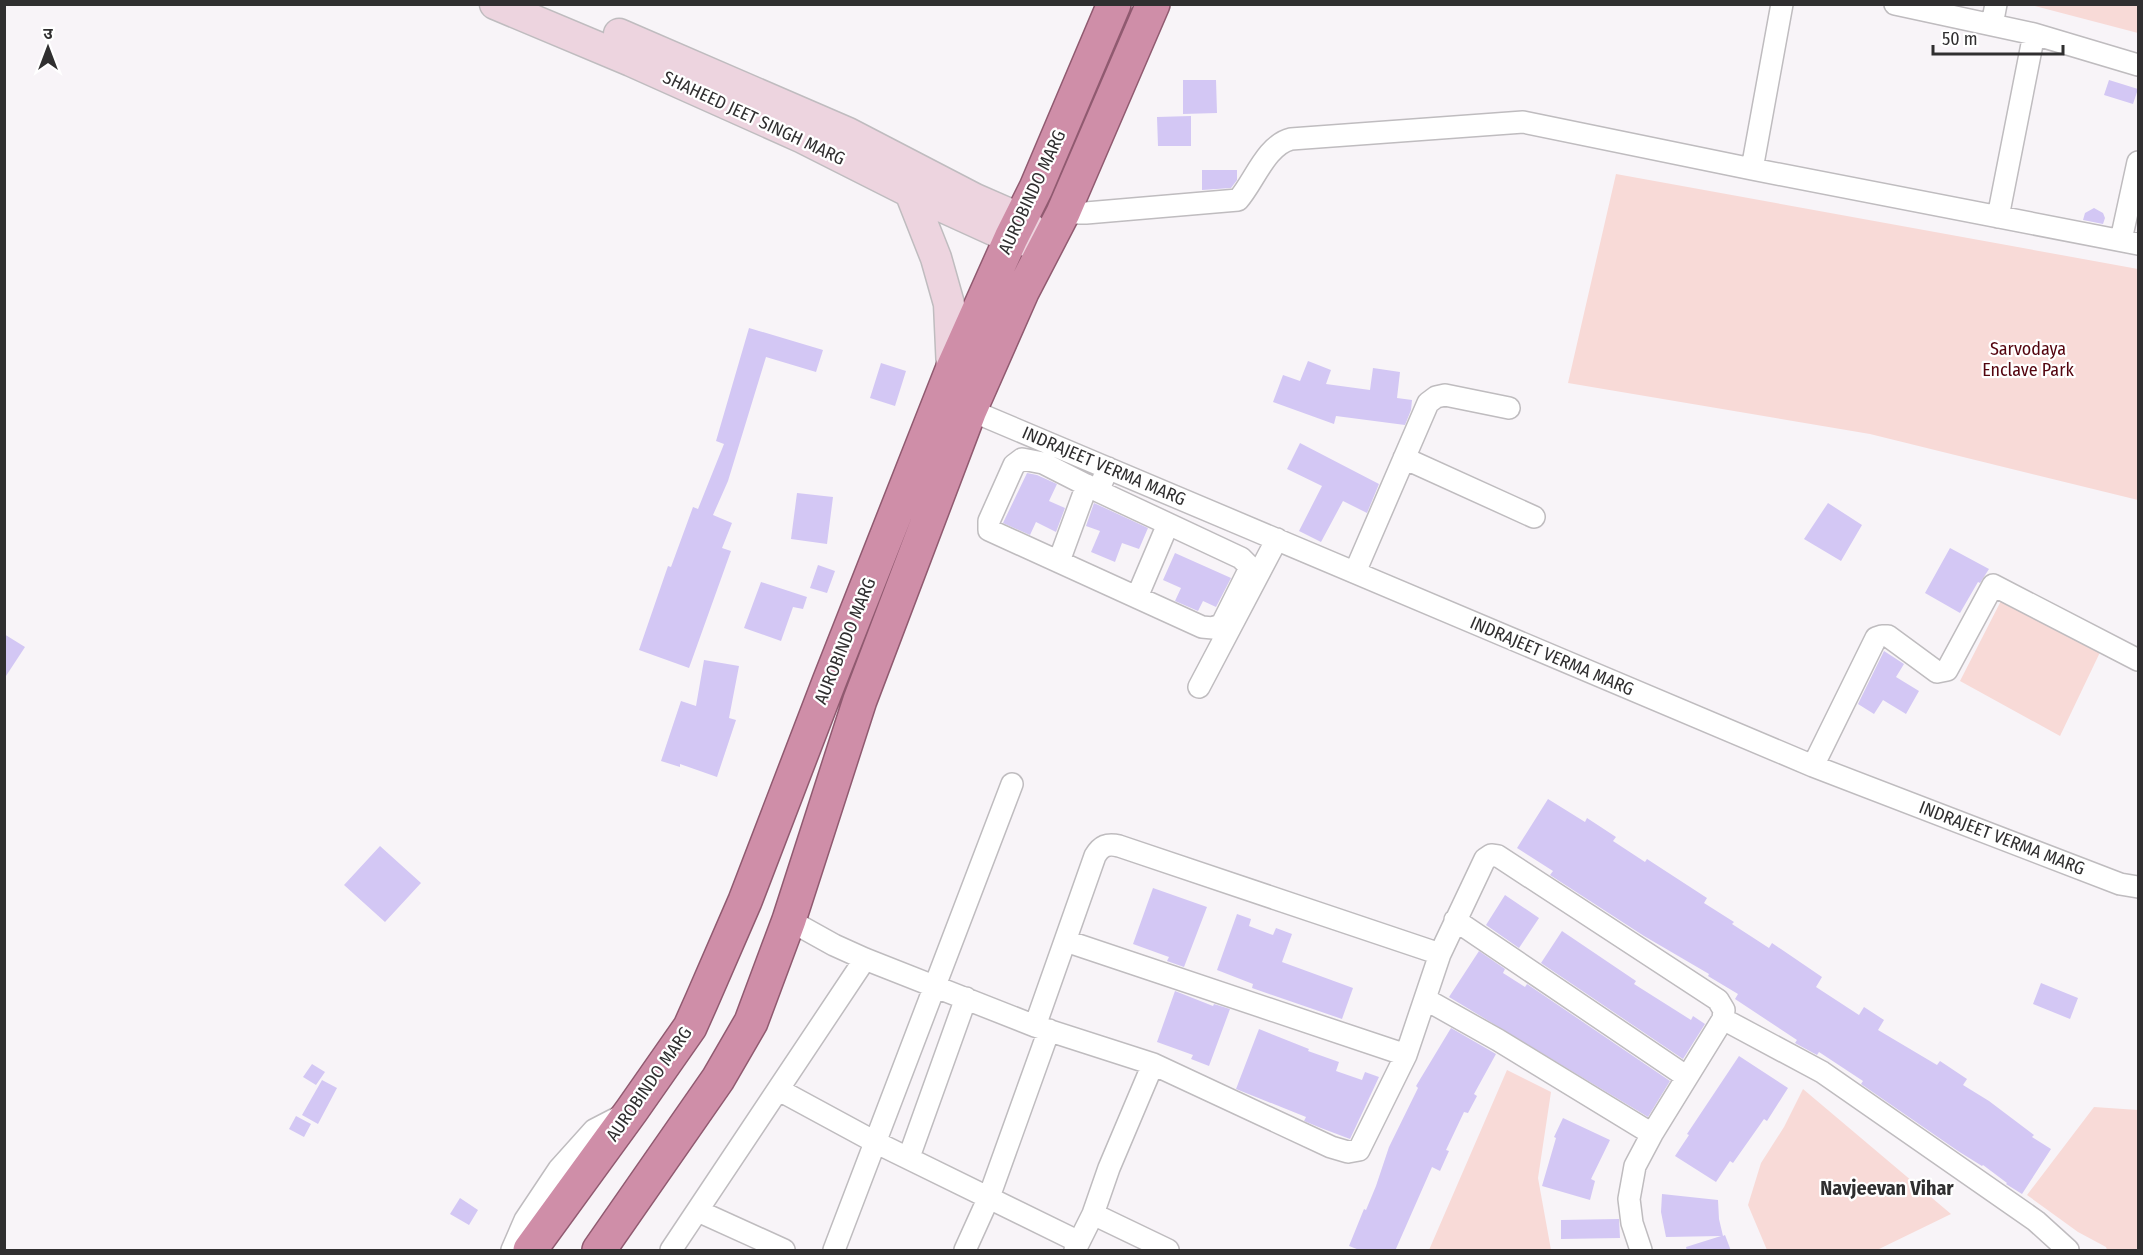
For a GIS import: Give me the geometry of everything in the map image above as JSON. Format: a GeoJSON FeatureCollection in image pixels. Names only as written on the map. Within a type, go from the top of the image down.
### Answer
{"type":"FeatureCollection","features":[{"type":"Feature","properties":{"kind":"highway","name":"AUROBINDO MARG"},"geometry":{"type":"LineString","coordinates":[[530,1251],[690,1027],[731,934],[952,370],[1114,4]]}},
{"type":"Feature","properties":{"kind":"highway","name":"AUROBINDO MARG"},"geometry":{"type":"LineString","coordinates":[[599,1251],[718,1079],[751,1022],[789,920],[860,700],[970,410],[1022,292],[1063,213],[1153,4]]}},
{"type":"Feature","properties":{"kind":"main road","name":"SHAHEED JEET SINGH MARG"},"geometry":{"type":"LineString","coordinates":[[495,4],[631,61],[803,138],[910,192],[1016,229]]}},
{"type":"Feature","properties":{"kind":"main road","name":"SHAHEED JEET SINGH MARG"},"geometry":{"type":"LineString","coordinates":[[545,4],[672,56],[848,134],[975,200],[1016,229]]}},
{"type":"Feature","properties":{"kind":"main road"},"geometry":{"type":"LineString","coordinates":[[910,192],[936,258],[947,295],[952,370]]}},
{"type":"Feature","properties":{"kind":"main road"},"geometry":{"type":"LineString","coordinates":[[1016,229],[1047,245]]}},
{"type":"Feature","properties":{"kind":"street"},"geometry":{"type":"LineString","coordinates":[[1752,169],[1782,4]]}},
{"type":"Feature","properties":{"kind":"street"},"geometry":{"type":"LineString","coordinates":[[1894,4],[2034,34],[2139,65]]}},
{"type":"Feature","properties":{"kind":"street"},"geometry":{"type":"LineString","coordinates":[[1992,25],[1996,4]]}},
{"type":"Feature","properties":{"kind":"street"},"geometry":{"type":"LineString","coordinates":[[1998,218],[2034,34]]}},
{"type":"Feature","properties":{"kind":"street"},"geometry":{"type":"LineString","coordinates":[[1063,213],[1238,200],[1274,148],[1282,141],[1291,139],[1523,122],[1998,218],[2130,242],[2139,162]]}},
{"type":"Feature","properties":{"kind":"street"},"geometry":{"type":"LineString","coordinates":[[1355,572],[1428,403],[1436,397],[1445,395],[1509,408]]}},
{"type":"Feature","properties":{"kind":"street","name":"INDRAJEET VERMA MARG"},"geometry":{"type":"LineString","coordinates":[[970,410],[1813,766],[2120,884],[2139,887]]}},
{"type":"Feature","properties":{"kind":"street"},"geometry":{"type":"LineString","coordinates":[[1404,458],[1534,517]]}},
{"type":"Feature","properties":{"kind":"street"},"geometry":{"type":"LineString","coordinates":[[1022,459],[1043,463],[1093,488],[1241,558],[1248,565],[1248,572],[1222,624],[1213,628],[1202,627],[990,530],[989,521],[1014,465],[1022,459]]}},
{"type":"Feature","properties":{"kind":"street"},"geometry":{"type":"LineString","coordinates":[[1059,561],[1093,488],[1108,468]]}},
{"type":"Feature","properties":{"kind":"street"},"geometry":{"type":"LineString","coordinates":[[1137,597],[1168,524]]}},
{"type":"Feature","properties":{"kind":"street"},"geometry":{"type":"LineString","coordinates":[[1199,687],[1276,539]]}},
{"type":"Feature","properties":{"kind":"street"},"geometry":{"type":"LineString","coordinates":[[1813,766],[1876,638],[1888,636],[1937,672],[1947,670],[1993,585],[2139,660]]}},
{"type":"Feature","properties":{"kind":"street"},"geometry":{"type":"LineString","coordinates":[[834,1251],[1012,783]]}},
{"type":"Feature","properties":{"kind":"street"},"geometry":{"type":"LineString","coordinates":[[965,1251],[989,1197],[1042,1028],[1066,941],[1095,856],[1100,849],[1113,845],[1440,954]]}},
{"type":"Feature","properties":{"kind":"street"},"geometry":{"type":"LineString","coordinates":[[789,920],[865,959],[1042,1028],[1153,1064],[1331,1147],[1348,1152],[1359,1150],[1406,1055],[1440,954],[1485,859],[1491,855],[1498,856],[1718,1000],[1724,1010],[1723,1019],[1652,1134],[1635,1166],[1629,1199],[1632,1222],[1641,1251]]}},
{"type":"Feature","properties":{"kind":"street"},"geometry":{"type":"LineString","coordinates":[[1455,920],[1687,1077]]}},
{"type":"Feature","properties":{"kind":"street"},"geometry":{"type":"LineString","coordinates":[[1066,941],[1406,1055]]}},
{"type":"Feature","properties":{"kind":"street"},"geometry":{"type":"LineString","coordinates":[[671,1251],[865,959]]}},
{"type":"Feature","properties":{"kind":"street"},"geometry":{"type":"LineString","coordinates":[[909,1157],[966,998]]}},
{"type":"Feature","properties":{"kind":"street"},"geometry":{"type":"LineString","coordinates":[[1425,999],[1498,1040],[1652,1134]]}},
{"type":"Feature","properties":{"kind":"street"},"geometry":{"type":"LineString","coordinates":[[1723,1019],[1822,1072],[2036,1221],[2068,1251]]}},
{"type":"Feature","properties":{"kind":"street"},"geometry":{"type":"LineString","coordinates":[[779,1090],[875,1142],[989,1197],[1077,1246],[1093,1214],[1109,1168],[1153,1064]]}},
{"type":"Feature","properties":{"kind":"street"},"geometry":{"type":"LineString","coordinates":[[512,1251],[525,1220],[559,1169],[594,1130],[632,1110]]}},
{"type":"Feature","properties":{"kind":"street"},"geometry":{"type":"LineString","coordinates":[[698,1211],[784,1251]]}},
{"type":"Feature","properties":{"kind":"street"},"geometry":{"type":"LineString","coordinates":[[1093,1214],[1168,1251]]}},
{"type":"Feature","properties":{"kind":"green space"},"geometry":{"type":"Polygon","coordinates":[[[2031,5],[2138,5],[2138,33],[2031,5]]]}},
{"type":"Feature","properties":{"kind":"green space","name":"Sarvodaya Enclave Park"},"geometry":{"type":"Polygon","coordinates":[[[1616,174],[2138,269],[2138,500],[1870,434],[1568,383],[1616,174]]]}},
{"type":"Feature","properties":{"kind":"green space"},"geometry":{"type":"Polygon","coordinates":[[[2005,593],[2104,644],[2060,736],[1960,681],[2005,593]]]}},
{"type":"Feature","properties":{"kind":"green space"},"geometry":{"type":"Polygon","coordinates":[[[1507,1070],[1551,1092],[1538,1178],[1551,1250],[1429,1250],[1507,1070]]]}},
{"type":"Feature","properties":{"kind":"green space"},"geometry":{"type":"Polygon","coordinates":[[[1803,1089],[1951,1214],[1877,1250],[1767,1250],[1748,1205],[1761,1163],[1784,1127],[1803,1089]]]}},
{"type":"Feature","properties":{"kind":"green space"},"geometry":{"type":"Polygon","coordinates":[[[2094,1107],[2138,1110],[2138,1250],[2107,1250],[2106,1247],[2078,1232],[2027,1195],[2094,1107]]]}},
{"type":"Feature","properties":{"kind":"building"},"geometry":{"type":"Polygon","coordinates":[[[1183,80],[1216,80],[1217,113],[1183,114],[1183,80]]]}},
{"type":"Feature","properties":{"kind":"building"},"geometry":{"type":"Polygon","coordinates":[[[2109,80],[2138,89],[2133,104],[2104,95],[2109,80]]]}},
{"type":"Feature","properties":{"kind":"building"},"geometry":{"type":"Polygon","coordinates":[[[1191,116],[1191,146],[1158,146],[1157,117],[1191,116]]]}},
{"type":"Feature","properties":{"kind":"building"},"geometry":{"type":"Polygon","coordinates":[[[1202,170],[1237,170],[1237,180],[1231,188],[1202,190],[1202,170]]]}},
{"type":"Feature","properties":{"kind":"building"},"geometry":{"type":"Polygon","coordinates":[[[2094,208],[2103,213],[2105,218],[2103,224],[2083,220],[2085,213],[2094,208]]]}},
{"type":"Feature","properties":{"kind":"building"},"geometry":{"type":"Polygon","coordinates":[[[749,328],[823,350],[816,372],[766,357],[728,481],[713,515],[732,523],[722,548],[731,551],[689,668],[639,650],[668,566],[671,567],[693,507],[698,509],[724,444],[716,441],[749,328]]]}},
{"type":"Feature","properties":{"kind":"building"},"geometry":{"type":"Polygon","coordinates":[[[1308,361],[1331,370],[1326,384],[1370,390],[1373,368],[1400,372],[1397,398],[1412,400],[1405,425],[1336,416],[1334,424],[1273,402],[1283,375],[1300,381],[1308,361]]]}},
{"type":"Feature","properties":{"kind":"building"},"geometry":{"type":"Polygon","coordinates":[[[881,363],[906,371],[895,406],[870,398],[881,363]]]}},
{"type":"Feature","properties":{"kind":"building"},"geometry":{"type":"Polygon","coordinates":[[[1300,443],[1379,484],[1367,513],[1343,501],[1321,542],[1299,531],[1322,486],[1287,469],[1300,443]]]}},
{"type":"Feature","properties":{"kind":"building"},"geometry":{"type":"Polygon","coordinates":[[[1027,473],[1057,484],[1049,501],[1065,508],[1056,532],[1036,522],[1030,535],[1003,523],[1027,473]]]}},
{"type":"Feature","properties":{"kind":"building"},"geometry":{"type":"Polygon","coordinates":[[[797,493],[833,497],[827,544],[791,539],[797,493]]]}},
{"type":"Feature","properties":{"kind":"building"},"geometry":{"type":"Polygon","coordinates":[[[1094,503],[1148,528],[1139,549],[1122,543],[1115,562],[1091,552],[1100,531],[1086,526],[1094,503]]]}},
{"type":"Feature","properties":{"kind":"building"},"geometry":{"type":"Polygon","coordinates":[[[1828,503],[1862,525],[1841,561],[1804,539],[1828,503]]]}},
{"type":"Feature","properties":{"kind":"building"},"geometry":{"type":"Polygon","coordinates":[[[1950,548],[1989,569],[1980,583],[1978,582],[1960,613],[1925,593],[1950,548]]]}},
{"type":"Feature","properties":{"kind":"building"},"geometry":{"type":"Polygon","coordinates":[[[1175,553],[1231,578],[1216,607],[1203,601],[1198,611],[1175,601],[1181,588],[1163,580],[1175,553]]]}},
{"type":"Feature","properties":{"kind":"building"},"geometry":{"type":"Polygon","coordinates":[[[818,565],[835,571],[827,593],[810,588],[818,565]]]}},
{"type":"Feature","properties":{"kind":"building"},"geometry":{"type":"Polygon","coordinates":[[[761,582],[807,597],[803,609],[793,607],[781,641],[744,628],[761,582]]]}},
{"type":"Feature","properties":{"kind":"building"},"geometry":{"type":"Polygon","coordinates":[[[4,634],[25,647],[4,679],[4,634]]]}},
{"type":"Feature","properties":{"kind":"building"},"geometry":{"type":"Polygon","coordinates":[[[1884,651],[1904,664],[1896,677],[1919,691],[1906,714],[1883,700],[1874,714],[1858,704],[1884,651]]]}},
{"type":"Feature","properties":{"kind":"building"},"geometry":{"type":"Polygon","coordinates":[[[704,660],[739,666],[729,718],[736,720],[717,777],[680,764],[680,767],[661,761],[681,701],[696,706],[704,660]]]}},
{"type":"Feature","properties":{"kind":"building"},"geometry":{"type":"Polygon","coordinates":[[[1548,799],[1585,822],[1587,818],[1616,837],[1613,841],[1645,862],[1647,859],[1707,898],[1704,903],[1734,922],[1732,924],[1769,948],[1772,943],[1822,977],[1816,987],[1859,1015],[1864,1007],[1884,1020],[1878,1030],[1937,1065],[1940,1061],[1967,1079],[1963,1085],[1989,1101],[2034,1135],[2032,1137],[2051,1149],[2022,1194],[1983,1165],[1958,1151],[1861,1084],[1863,1081],[1819,1052],[1817,1055],[1795,1043],[1797,1040],[1735,999],[1738,994],[1708,976],[1709,974],[1644,936],[1550,875],[1553,871],[1517,848],[1548,799]]]}},
{"type":"Feature","properties":{"kind":"building"},"geometry":{"type":"Polygon","coordinates":[[[380,846],[421,883],[385,922],[344,885],[380,846]]]}},
{"type":"Feature","properties":{"kind":"building"},"geometry":{"type":"Polygon","coordinates":[[[1153,888],[1207,907],[1184,967],[1167,961],[1169,957],[1133,944],[1153,888]]]}},
{"type":"Feature","properties":{"kind":"building"},"geometry":{"type":"Polygon","coordinates":[[[1505,895],[1539,918],[1519,948],[1486,925],[1505,895]]]}},
{"type":"Feature","properties":{"kind":"building"},"geometry":{"type":"Polygon","coordinates":[[[1237,914],[1251,919],[1249,926],[1273,935],[1276,928],[1292,934],[1282,962],[1353,988],[1342,1019],[1252,988],[1253,984],[1217,970],[1237,914]]]}},
{"type":"Feature","properties":{"kind":"building"},"geometry":{"type":"Polygon","coordinates":[[[1562,931],[1636,981],[1634,984],[1691,1020],[1693,1016],[1705,1024],[1683,1059],[1541,963],[1562,931]]]}},
{"type":"Feature","properties":{"kind":"building"},"geometry":{"type":"Polygon","coordinates":[[[1479,951],[1505,969],[1503,973],[1525,987],[1527,984],[1670,1081],[1648,1117],[1449,997],[1479,951]]]}},
{"type":"Feature","properties":{"kind":"building"},"geometry":{"type":"Polygon","coordinates":[[[2041,983],[2078,998],[2070,1019],[2033,1004],[2041,983]]]}},
{"type":"Feature","properties":{"kind":"building"},"geometry":{"type":"Polygon","coordinates":[[[1175,991],[1213,1006],[1214,1004],[1230,1009],[1209,1066],[1191,1059],[1193,1055],[1157,1042],[1175,991]]]}},
{"type":"Feature","properties":{"kind":"building"},"geometry":{"type":"Polygon","coordinates":[[[1451,1028],[1496,1054],[1474,1094],[1477,1096],[1468,1113],[1464,1112],[1446,1150],[1449,1151],[1440,1171],[1432,1167],[1395,1251],[1362,1251],[1349,1246],[1376,1186],[1389,1147],[1418,1088],[1416,1086],[1451,1028]]]}},
{"type":"Feature","properties":{"kind":"building"},"geometry":{"type":"Polygon","coordinates":[[[1259,1029],[1339,1062],[1336,1071],[1362,1080],[1365,1072],[1379,1077],[1350,1139],[1304,1121],[1306,1117],[1236,1089],[1259,1029]]]}},
{"type":"Feature","properties":{"kind":"building"},"geometry":{"type":"Polygon","coordinates":[[[1739,1056],[1788,1088],[1767,1121],[1764,1119],[1733,1163],[1730,1161],[1716,1182],[1675,1156],[1739,1056]]]}},
{"type":"Feature","properties":{"kind":"building"},"geometry":{"type":"Polygon","coordinates":[[[312,1064],[325,1072],[316,1085],[303,1077],[312,1064]]]}},
{"type":"Feature","properties":{"kind":"building"},"geometry":{"type":"Polygon","coordinates":[[[322,1080],[337,1088],[318,1124],[302,1115],[322,1080]]]}},
{"type":"Feature","properties":{"kind":"building"},"geometry":{"type":"Polygon","coordinates":[[[296,1116],[311,1124],[304,1137],[289,1129],[296,1116]]]}},
{"type":"Feature","properties":{"kind":"building"},"geometry":{"type":"Polygon","coordinates":[[[1563,1118],[1610,1140],[1591,1179],[1595,1181],[1590,1200],[1542,1186],[1556,1138],[1554,1137],[1563,1118]]]}},
{"type":"Feature","properties":{"kind":"building"},"geometry":{"type":"Polygon","coordinates":[[[1662,1194],[1718,1200],[1723,1236],[1725,1235],[1731,1251],[1687,1251],[1686,1247],[1721,1236],[1666,1237],[1661,1212],[1662,1194]]]}},
{"type":"Feature","properties":{"kind":"building"},"geometry":{"type":"Polygon","coordinates":[[[460,1198],[478,1210],[469,1225],[450,1214],[460,1198]]]}},
{"type":"Feature","properties":{"kind":"building"},"geometry":{"type":"Polygon","coordinates":[[[1619,1219],[1620,1238],[1561,1239],[1561,1220],[1619,1219]]]}},
{"type":"Feature","properties":{"kind":"district","name":"Navjeevan Vihar"},"geometry":{"type":"Point","coordinates":[1887,1188]}}]}
